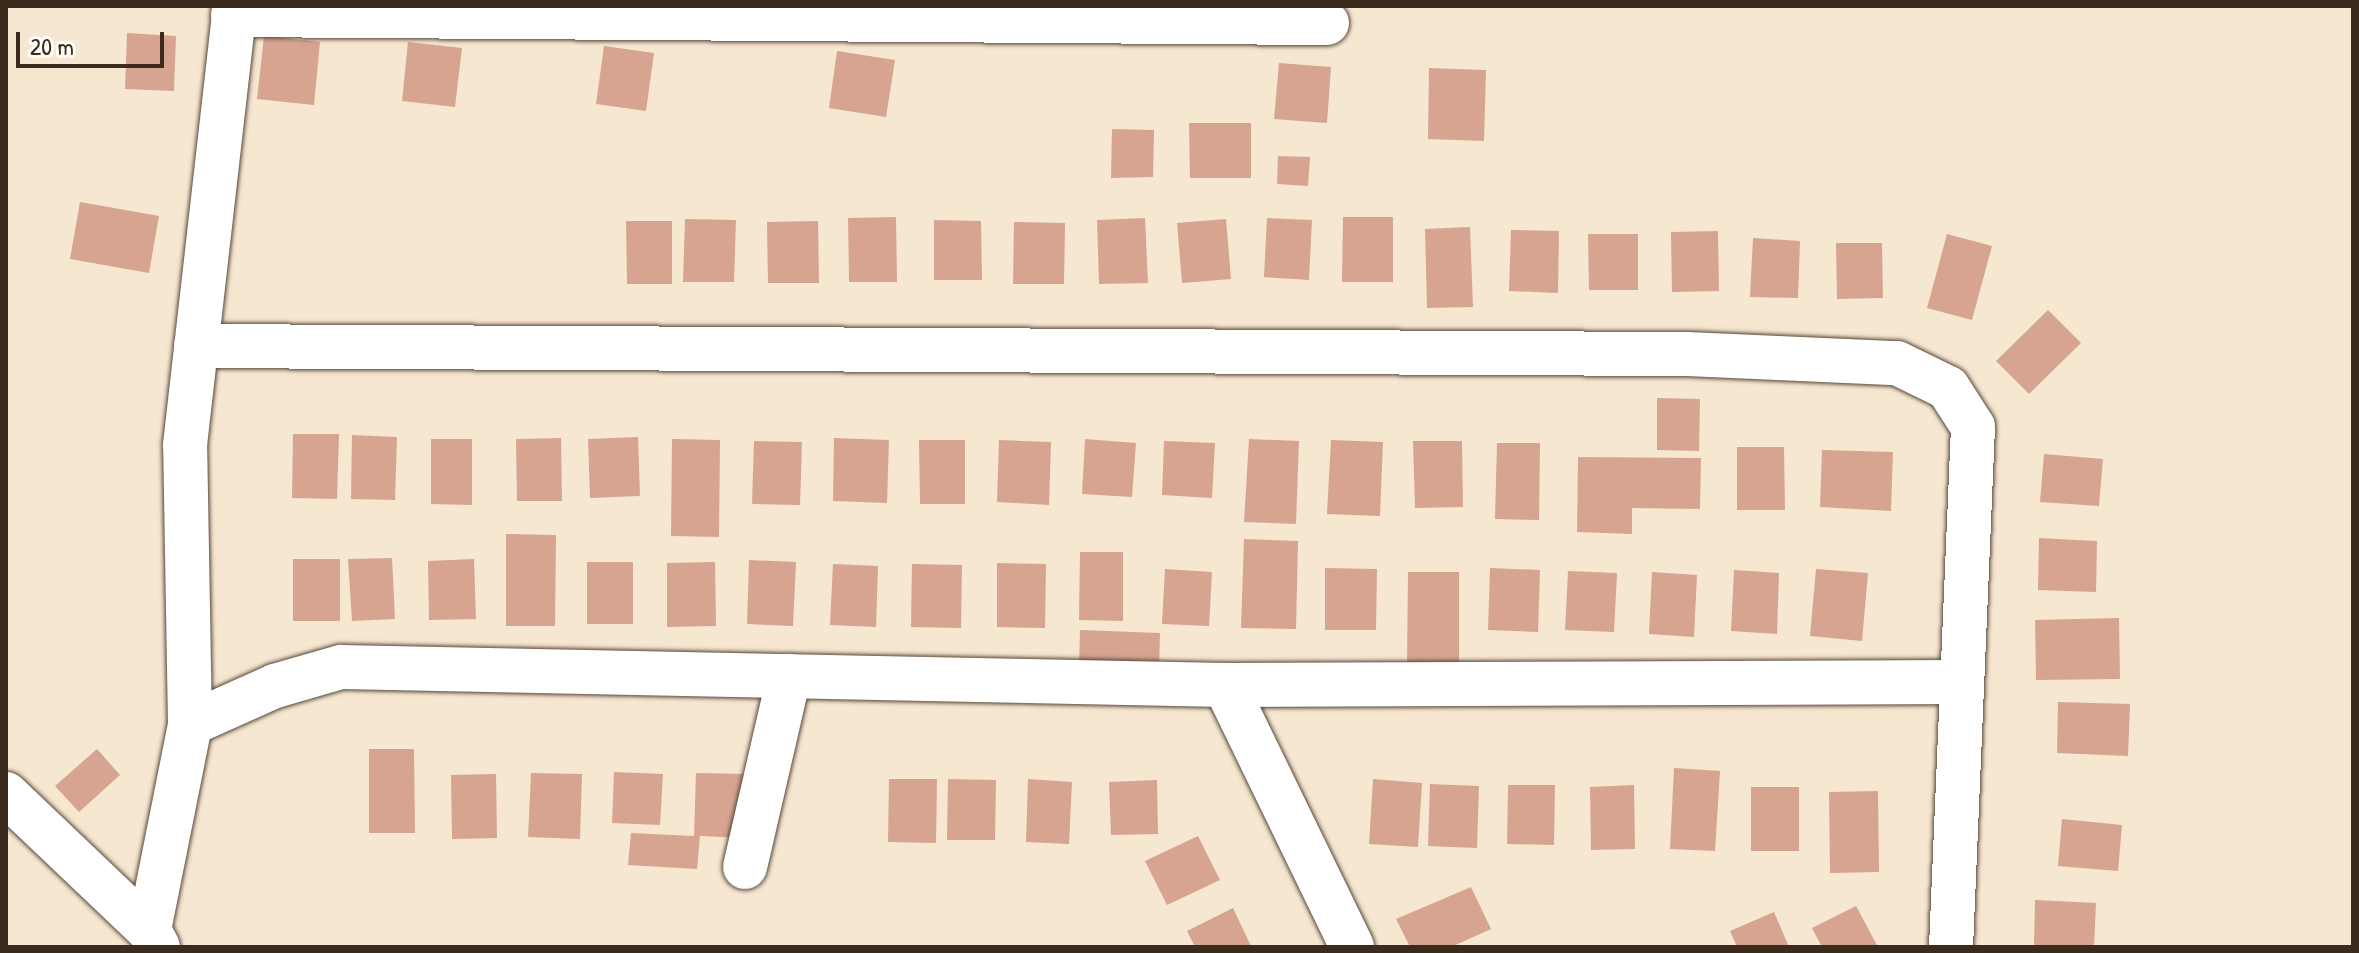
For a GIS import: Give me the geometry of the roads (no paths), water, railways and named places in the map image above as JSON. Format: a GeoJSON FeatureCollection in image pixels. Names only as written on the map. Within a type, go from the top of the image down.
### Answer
{"type":"FeatureCollection","features":[{"type":"Feature","properties":{"kind":"street"},"geometry":{"type":"LineString","coordinates":[[154,938],[190,724],[185,445],[234,11],[1327,23]]}},
{"type":"Feature","properties":{"kind":"street"},"geometry":{"type":"LineString","coordinates":[[196,346],[1671,353],[1897,363],[1948,388],[1973,427],[1951,947]]}},
{"type":"Feature","properties":{"kind":"street"},"geometry":{"type":"LineString","coordinates":[[190,724],[275,686],[341,667],[1225,685],[1961,682]]}},
{"type":"Feature","properties":{"kind":"street"},"geometry":{"type":"LineString","coordinates":[[745,867],[764,802],[789,676]]}},
{"type":"Feature","properties":{"kind":"street"},"geometry":{"type":"LineString","coordinates":[[1225,685],[1352,947]]}},
{"type":"Feature","properties":{"kind":"street"},"geometry":{"type":"LineString","coordinates":[[6,794],[154,938]]}}]}
